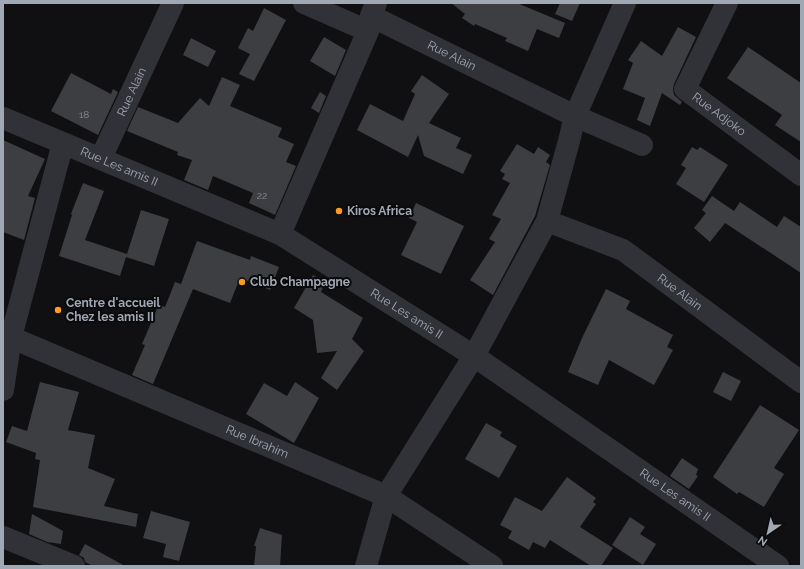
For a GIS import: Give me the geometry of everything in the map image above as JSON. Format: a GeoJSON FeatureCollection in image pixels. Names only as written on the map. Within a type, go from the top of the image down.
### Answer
{"type":"FeatureCollection","features":[{"type":"Feature","properties":{"kind":"street","name":"Rue Alain"},"geometry":{"type":"LineString","coordinates":[[100,158],[173,3]]}},
{"type":"Feature","properties":{"kind":"street","name":"Rue Alain"},"geometry":{"type":"LineString","coordinates":[[304,3],[372,17],[575,116],[642,145]]}},
{"type":"Feature","properties":{"kind":"street"},"geometry":{"type":"LineString","coordinates":[[366,566],[386,496],[474,356],[547,221],[570,141],[575,116],[625,3]]}},
{"type":"Feature","properties":{"kind":"street","name":"Rue Adjoko"},"geometry":{"type":"LineString","coordinates":[[724,9],[684,89],[801,175]]}},
{"type":"Feature","properties":{"kind":"street"},"geometry":{"type":"LineString","coordinates":[[280,234],[372,17]]}},
{"type":"Feature","properties":{"kind":"street","name":"Rue Les amis II"},"geometry":{"type":"LineString","coordinates":[[3,118],[280,234],[474,356],[778,566]]}},
{"type":"Feature","properties":{"kind":"street"},"geometry":{"type":"LineString","coordinates":[[3,390],[7,336],[63,143]]}},
{"type":"Feature","properties":{"kind":"street","name":"Rue Alain"},"geometry":{"type":"LineString","coordinates":[[547,221],[623,250],[801,382]]}},
{"type":"Feature","properties":{"kind":"street","name":"Rue Ibrahim"},"geometry":{"type":"LineString","coordinates":[[7,336],[386,496],[492,566]]}},
{"type":"Feature","properties":{"kind":"street"},"geometry":{"type":"LineString","coordinates":[[3,537],[74,566]]}},
{"type":"Feature","properties":{"kind":"building"},"geometry":{"type":"Polygon","coordinates":[[[451,3],[517,3],[565,23],[559,38],[537,29],[528,51],[505,41],[507,38],[475,24],[474,26],[462,18],[465,14],[451,3]]]}},
{"type":"Feature","properties":{"kind":"building"},"geometry":{"type":"Polygon","coordinates":[[[560,3],[580,3],[572,21],[555,14],[560,3]]]}},
{"type":"Feature","properties":{"kind":"building"},"geometry":{"type":"Polygon","coordinates":[[[264,8],[286,20],[254,81],[239,74],[250,54],[238,48],[248,28],[253,31],[264,8]]]}},
{"type":"Feature","properties":{"kind":"building"},"geometry":{"type":"Polygon","coordinates":[[[678,27],[696,37],[674,84],[674,95],[682,102],[680,105],[662,93],[650,126],[637,120],[645,98],[623,89],[633,63],[628,60],[641,41],[662,56],[678,27]]]}},
{"type":"Feature","properties":{"kind":"building"},"geometry":{"type":"Polygon","coordinates":[[[324,37],[346,50],[335,76],[310,61],[324,37]]]}},
{"type":"Feature","properties":{"kind":"building"},"geometry":{"type":"Polygon","coordinates":[[[191,38],[216,51],[208,67],[183,55],[191,38]]]}},
{"type":"Feature","properties":{"kind":"building"},"geometry":{"type":"Polygon","coordinates":[[[748,47],[801,83],[801,142],[775,125],[782,115],[727,78],[748,47]]]}},
{"type":"Feature","properties":{"kind":"building"},"geometry":{"type":"Polygon","coordinates":[[[71,73],[111,94],[113,89],[118,92],[98,135],[51,111],[71,73]]]}},
{"type":"Feature","properties":{"kind":"building"},"geometry":{"type":"Polygon","coordinates":[[[422,75],[449,94],[429,123],[461,138],[456,148],[472,155],[463,174],[424,156],[418,135],[408,157],[357,130],[370,104],[403,121],[415,94],[411,91],[422,75]]]}},
{"type":"Feature","properties":{"kind":"building"},"geometry":{"type":"Polygon","coordinates":[[[222,77],[240,85],[230,106],[282,128],[278,137],[294,144],[286,162],[296,166],[275,215],[249,203],[253,193],[213,176],[208,190],[184,180],[192,160],[177,155],[178,152],[127,131],[138,107],[178,123],[200,98],[209,106],[222,77]]]}},
{"type":"Feature","properties":{"kind":"building"},"geometry":{"type":"Polygon","coordinates":[[[320,92],[326,96],[319,113],[311,108],[320,92]]]}},
{"type":"Feature","properties":{"kind":"building"},"geometry":{"type":"Polygon","coordinates":[[[3,140],[45,159],[28,196],[35,198],[24,240],[3,232],[3,140]]]}},
{"type":"Feature","properties":{"kind":"building"},"geometry":{"type":"Polygon","coordinates":[[[517,144],[534,154],[538,147],[550,155],[546,162],[550,165],[535,216],[493,295],[470,280],[495,242],[489,239],[501,219],[492,215],[510,183],[502,179],[505,174],[500,171],[517,144]]]}},
{"type":"Feature","properties":{"kind":"building"},"geometry":{"type":"Polygon","coordinates":[[[692,147],[697,150],[700,147],[728,165],[704,202],[676,184],[686,168],[681,165],[692,147]]]}},
{"type":"Feature","properties":{"kind":"building"},"geometry":{"type":"Polygon","coordinates":[[[83,183],[104,191],[85,240],[127,254],[141,210],[169,219],[154,266],[126,257],[120,276],[59,256],[72,215],[71,214],[83,183]]]}},
{"type":"Feature","properties":{"kind":"building"},"geometry":{"type":"Polygon","coordinates":[[[712,196],[734,211],[740,202],[777,227],[784,216],[801,227],[801,273],[725,223],[710,242],[694,228],[706,213],[702,210],[712,196]]]}},
{"type":"Feature","properties":{"kind":"building"},"geometry":{"type":"Polygon","coordinates":[[[416,203],[464,226],[441,274],[401,255],[417,222],[409,218],[416,203]]]}},
{"type":"Feature","properties":{"kind":"building"},"geometry":{"type":"Polygon","coordinates":[[[197,241],[250,260],[251,256],[279,267],[270,290],[240,278],[230,303],[193,289],[153,384],[132,375],[145,345],[142,344],[159,304],[165,307],[175,282],[181,284],[197,241]]]}},
{"type":"Feature","properties":{"kind":"building"},"geometry":{"type":"Polygon","coordinates":[[[313,275],[325,282],[321,292],[363,318],[352,339],[364,351],[337,390],[321,378],[337,351],[317,353],[313,320],[294,308],[313,275]]]}},
{"type":"Feature","properties":{"kind":"building"},"geometry":{"type":"Polygon","coordinates":[[[606,289],[630,301],[626,309],[673,335],[667,347],[673,350],[654,385],[609,360],[598,385],[568,372],[582,338],[606,289]]]}},
{"type":"Feature","properties":{"kind":"building"},"geometry":{"type":"Polygon","coordinates":[[[723,372],[741,381],[731,401],[713,392],[723,372]]]}},
{"type":"Feature","properties":{"kind":"building"},"geometry":{"type":"Polygon","coordinates":[[[40,382],[79,392],[68,430],[95,435],[88,468],[115,479],[104,506],[138,514],[136,527],[33,507],[40,460],[35,459],[36,453],[6,442],[12,426],[27,431],[40,382]]]}},
{"type":"Feature","properties":{"kind":"building"},"geometry":{"type":"Polygon","coordinates":[[[295,382],[319,398],[294,443],[246,414],[264,383],[287,396],[295,382]]]}},
{"type":"Feature","properties":{"kind":"building"},"geometry":{"type":"Polygon","coordinates":[[[760,405],[799,430],[774,468],[784,474],[764,507],[739,492],[737,494],[713,477],[760,405]]]}},
{"type":"Feature","properties":{"kind":"building"},"geometry":{"type":"Polygon","coordinates":[[[486,423],[502,432],[500,436],[517,446],[499,478],[465,459],[486,423]]]}},
{"type":"Feature","properties":{"kind":"building"},"geometry":{"type":"Polygon","coordinates":[[[682,458],[698,469],[696,475],[698,476],[689,489],[670,476],[682,458]]]}},
{"type":"Feature","properties":{"kind":"building"},"geometry":{"type":"Polygon","coordinates":[[[567,477],[596,498],[593,502],[596,504],[580,527],[613,548],[601,566],[591,566],[550,540],[545,548],[533,542],[529,550],[508,538],[512,531],[500,525],[515,497],[542,511],[567,477]]]}},
{"type":"Feature","properties":{"kind":"building"},"geometry":{"type":"Polygon","coordinates":[[[151,511],[190,522],[179,561],[163,557],[166,544],[143,538],[151,511]]]}},
{"type":"Feature","properties":{"kind":"building"},"geometry":{"type":"Polygon","coordinates":[[[32,514],[63,531],[61,544],[47,542],[29,534],[32,514]]]}},
{"type":"Feature","properties":{"kind":"building"},"geometry":{"type":"Polygon","coordinates":[[[630,517],[645,527],[640,534],[656,544],[643,565],[612,545],[630,517]]]}},
{"type":"Feature","properties":{"kind":"building"},"geometry":{"type":"Polygon","coordinates":[[[260,528],[282,535],[280,566],[254,566],[256,546],[254,546],[260,528]]]}},
{"type":"Feature","properties":{"kind":"building"},"geometry":{"type":"Polygon","coordinates":[[[85,544],[125,566],[93,566],[85,562],[84,558],[79,555],[85,544]]]}},
{"type":"Feature","properties":{"kind":"place","name":"Kiros Africa"},"geometry":{"type":"Point","coordinates":[339,211]}},
{"type":"Feature","properties":{"kind":"place","name":"Club Champagne"},"geometry":{"type":"Point","coordinates":[242,282]}},
{"type":"Feature","properties":{"kind":"place","name":"Centre d'accueil Chez les amis II"},"geometry":{"type":"Point","coordinates":[58,310]}}]}
